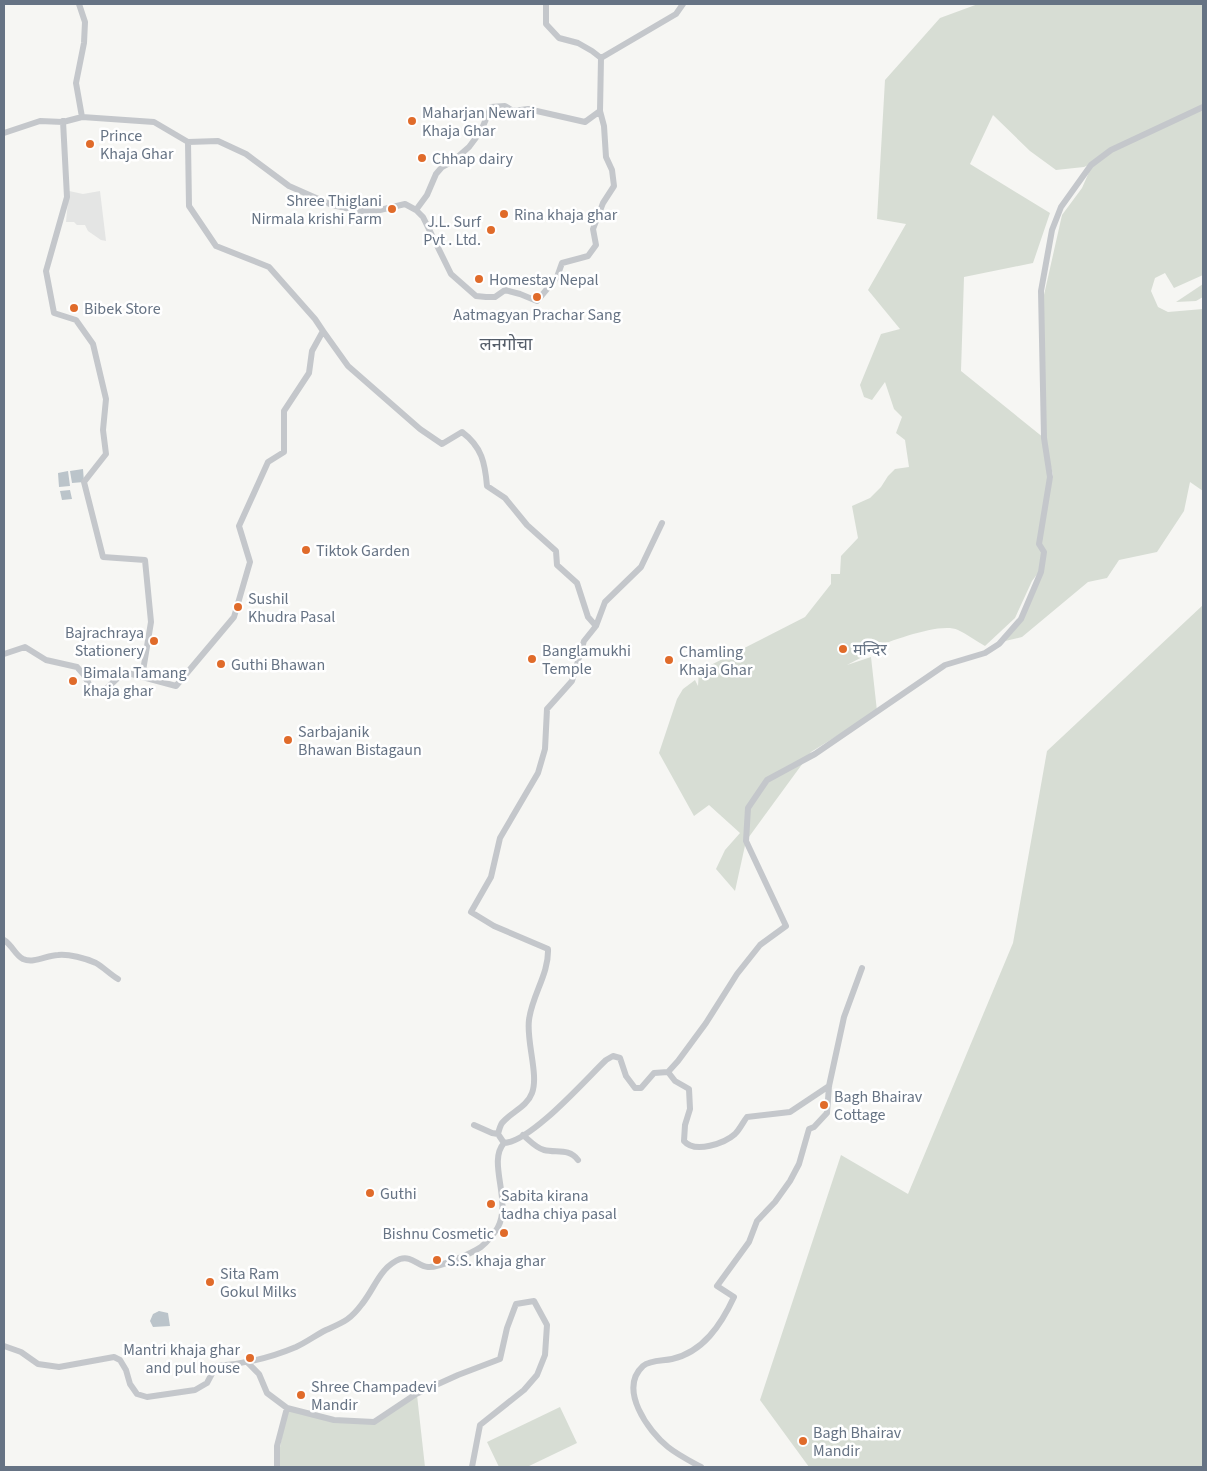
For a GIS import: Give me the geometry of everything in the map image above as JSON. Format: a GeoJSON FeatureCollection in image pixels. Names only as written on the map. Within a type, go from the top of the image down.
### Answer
{"type":"FeatureCollection","features":[{"type":"Feature","properties":{"kind":"street"},"geometry":{"type":"LineString","coordinates":[[79,4],[85,22],[84,43],[76,83],[82,118]]}},
{"type":"Feature","properties":{"kind":"street"},"geometry":{"type":"LineString","coordinates":[[546,4],[546,24],[559,38],[578,43],[601,58]]}},
{"type":"Feature","properties":{"kind":"street"},"geometry":{"type":"LineString","coordinates":[[601,58],[676,14],[683,4]]}},
{"type":"Feature","properties":{"kind":"street"},"geometry":{"type":"LineString","coordinates":[[4,133],[40,122],[82,118],[154,122],[188,142],[218,141],[246,154],[289,186],[332,205],[360,212],[380,210],[405,204],[416,210],[423,217],[451,274],[476,296],[496,297],[505,290],[537,301],[557,277],[562,263],[588,256],[596,245],[593,229],[603,203],[614,186],[612,170],[606,157],[604,126],[600,111],[601,58]]}},
{"type":"Feature","properties":{"kind":"street"},"geometry":{"type":"LineString","coordinates":[[416,210],[436,174],[442,167],[453,162],[478,136],[491,107],[505,106],[513,111],[528,109],[585,122],[600,111]]}},
{"type":"Feature","properties":{"kind":"street"},"geometry":{"type":"LineString","coordinates":[[504,1143],[512,1143],[538,1126],[606,1060],[613,1056],[620,1058],[626,1076],[635,1088],[641,1088],[654,1074],[668,1072],[706,1023],[737,974],[754,952],[760,945],[786,926],[746,841],[748,808],[768,780],[815,754],[945,665],[985,653],[999,644],[1021,619],[1041,572],[1044,552],[1039,544],[1050,477],[1044,438],[1041,291],[1052,230],[1061,207],[1091,165],[1111,150],[1203,107]]}},
{"type":"Feature","properties":{"kind":"street"},"geometry":{"type":"LineString","coordinates":[[63,121],[67,197],[46,271],[54,313],[76,320],[93,344],[106,399],[103,430],[106,454],[84,482],[104,557],[145,560],[151,622],[142,677]]}},
{"type":"Feature","properties":{"kind":"street"},"geometry":{"type":"LineString","coordinates":[[188,142],[189,206],[216,246],[269,266],[315,319],[348,366],[420,429],[442,444],[462,432],[468,436],[486,465],[487,486],[505,498],[527,526],[556,551],[557,565],[577,583],[588,617],[596,626]]}},
{"type":"Feature","properties":{"kind":"street"},"geometry":{"type":"LineString","coordinates":[[4,654],[25,647],[46,660],[77,667],[84,675],[95,695],[104,691],[124,672],[176,686],[234,617],[250,562],[239,526],[268,462],[284,452],[284,410],[309,373],[312,351],[323,331]]}},
{"type":"Feature","properties":{"kind":"street"},"geometry":{"type":"LineString","coordinates":[[498,1134],[501,1124],[526,1104],[533,1092],[534,1070],[529,1041],[529,1019],[548,960],[548,949],[494,926],[471,912],[491,877],[500,838],[538,773],[545,749],[547,709],[572,681],[584,641],[596,626],[605,602],[641,567],[662,523]]}},
{"type":"Feature","properties":{"kind":"street"},"geometry":{"type":"LineString","coordinates":[[4,940],[24,960],[66,955],[98,964],[102,969],[118,979]]}},
{"type":"Feature","properties":{"kind":"street"},"geometry":{"type":"LineString","coordinates":[[701,1467],[668,1447],[640,1415],[633,1384],[636,1374],[644,1365],[683,1356],[700,1346],[722,1320],[734,1297],[717,1286],[749,1242],[757,1221],[775,1202],[790,1180],[799,1164],[809,1128],[814,1127],[827,1113],[829,1086],[844,1017],[862,968]]}},
{"type":"Feature","properties":{"kind":"street"},"geometry":{"type":"LineString","coordinates":[[668,1072],[675,1081],[689,1089],[690,1109],[685,1125],[684,1141],[687,1145],[698,1148],[712,1146],[735,1134],[746,1117],[790,1112],[829,1086]]}},
{"type":"Feature","properties":{"kind":"street"},"geometry":{"type":"LineString","coordinates":[[474,1125],[498,1134],[504,1143]]}},
{"type":"Feature","properties":{"kind":"street"},"geometry":{"type":"LineString","coordinates":[[523,1135],[542,1150],[566,1151],[578,1160]]}},
{"type":"Feature","properties":{"kind":"street"},"geometry":{"type":"LineString","coordinates":[[4,1346],[21,1352],[38,1364],[59,1367],[114,1357],[120,1360],[126,1370],[130,1384],[137,1394],[147,1397],[195,1390],[208,1383],[216,1366],[248,1363],[296,1347],[346,1322],[363,1304],[385,1268],[399,1259],[406,1257],[428,1267],[448,1263],[481,1246],[498,1227],[504,1204],[498,1160],[499,1150],[504,1143]]}},
{"type":"Feature","properties":{"kind":"street"},"geometry":{"type":"LineString","coordinates":[[248,1363],[259,1374],[267,1393],[287,1408],[334,1420],[374,1422],[416,1394],[458,1374],[500,1359],[507,1328],[516,1304],[534,1301],[547,1325],[545,1355],[537,1375],[524,1390],[480,1425],[472,1467]]}},
{"type":"Feature","properties":{"kind":"street"},"geometry":{"type":"LineString","coordinates":[[277,1467],[277,1446],[287,1408]]}},
{"type":"Feature","properties":{"kind":"shaded area"},"geometry":{"type":"Polygon","coordinates":[[[978,4],[1203,4],[1203,275],[1174,288],[1165,273],[1155,278],[1151,291],[1158,307],[1168,312],[1203,309],[1203,491],[1190,482],[1184,511],[1157,552],[1119,560],[1107,578],[1088,582],[1022,637],[1005,641],[1022,621],[1041,569],[1032,581],[1015,618],[985,646],[958,630],[940,628],[916,633],[874,647],[870,653],[847,665],[871,657],[877,711],[811,752],[746,841],[735,891],[716,869],[725,850],[740,833],[709,805],[694,816],[659,753],[677,699],[683,689],[695,680],[698,686],[699,671],[805,617],[831,584],[831,574],[840,574],[841,556],[858,538],[852,506],[870,498],[895,469],[909,467],[905,440],[896,433],[902,417],[894,409],[885,382],[872,400],[864,397],[860,385],[881,334],[900,329],[868,290],[906,224],[877,219],[885,80],[940,18],[978,4]],[[993,115],[970,164],[1050,213],[1033,263],[964,277],[961,371],[1044,438],[1044,295],[1062,215],[1082,188],[1093,163],[1084,167],[1056,170],[1030,151],[993,115]],[[1046,447],[1050,477],[1043,524],[1053,475],[1046,447]]]}},
{"type":"Feature","properties":{"kind":"shaded area"},"geometry":{"type":"Polygon","coordinates":[[[69,191],[83,194],[100,191],[106,241],[101,240],[88,231],[85,225],[66,222],[69,191]]]}},
{"type":"Feature","properties":{"kind":"shaded area"},"geometry":{"type":"Polygon","coordinates":[[[1203,284],[1203,297],[1196,301],[1176,302],[1203,284]]]}},
{"type":"Feature","properties":{"kind":"shaded area"},"geometry":{"type":"Polygon","coordinates":[[[83,469],[84,482],[72,483],[70,471],[83,469]]]}},
{"type":"Feature","properties":{"kind":"shaded area"},"geometry":{"type":"Polygon","coordinates":[[[68,471],[70,486],[59,487],[58,473],[68,471]]]}},
{"type":"Feature","properties":{"kind":"shaded area"},"geometry":{"type":"Polygon","coordinates":[[[70,490],[72,499],[62,500],[60,491],[70,490]]]}},
{"type":"Feature","properties":{"kind":"shaded area"},"geometry":{"type":"Polygon","coordinates":[[[1203,605],[1203,1467],[809,1467],[760,1400],[841,1155],[908,1194],[1013,943],[1047,751],[1203,605]]]}},
{"type":"Feature","properties":{"kind":"shaded area"},"geometry":{"type":"Polygon","coordinates":[[[159,1311],[168,1313],[170,1326],[153,1327],[150,1321],[153,1314],[159,1311]]]}},
{"type":"Feature","properties":{"kind":"shaded area"},"geometry":{"type":"Polygon","coordinates":[[[417,1395],[425,1467],[280,1467],[280,1447],[287,1408],[334,1420],[373,1424],[417,1395]]]}},
{"type":"Feature","properties":{"kind":"shaded area"},"geometry":{"type":"Polygon","coordinates":[[[560,1407],[577,1443],[527,1467],[499,1467],[487,1442],[560,1407]]]}},
{"type":"Feature","properties":{"kind":"place","name":"Maharjan Newari Khaja Ghar"},"geometry":{"type":"Point","coordinates":[412,121]}},
{"type":"Feature","properties":{"kind":"place","name":"Prince Khaja Ghar"},"geometry":{"type":"Point","coordinates":[90,144]}},
{"type":"Feature","properties":{"kind":"place","name":"Chhap dairy"},"geometry":{"type":"Point","coordinates":[422,158]}},
{"type":"Feature","properties":{"kind":"place","name":"Shree Thiglani Nirmala krishi Farm"},"geometry":{"type":"Point","coordinates":[392,209]}},
{"type":"Feature","properties":{"kind":"place","name":"Rina khaja ghar"},"geometry":{"type":"Point","coordinates":[504,214]}},
{"type":"Feature","properties":{"kind":"place","name":"J.L. Surf Pvt . Ltd."},"geometry":{"type":"Point","coordinates":[491,230]}},
{"type":"Feature","properties":{"kind":"place","name":"Homestay Nepal"},"geometry":{"type":"Point","coordinates":[479,279]}},
{"type":"Feature","properties":{"kind":"place","name":"Aatmagyan Prachar Sang"},"geometry":{"type":"Point","coordinates":[537,297]}},
{"type":"Feature","properties":{"kind":"place","name":"Bibek Store"},"geometry":{"type":"Point","coordinates":[74,308]}},
{"type":"Feature","properties":{"kind":"place","name":"Tiktok Garden"},"geometry":{"type":"Point","coordinates":[306,550]}},
{"type":"Feature","properties":{"kind":"place","name":"Sushil Khudra Pasal"},"geometry":{"type":"Point","coordinates":[238,607]}},
{"type":"Feature","properties":{"kind":"place","name":"Bajrachraya Stationery"},"geometry":{"type":"Point","coordinates":[154,641]}},
{"type":"Feature","properties":{"kind":"place","name":"मन्दिर"},"geometry":{"type":"Point","coordinates":[843,649]}},
{"type":"Feature","properties":{"kind":"place","name":"Banglamukhi Temple"},"geometry":{"type":"Point","coordinates":[532,659]}},
{"type":"Feature","properties":{"kind":"place","name":"Chamling Khaja Ghar"},"geometry":{"type":"Point","coordinates":[669,660]}},
{"type":"Feature","properties":{"kind":"place","name":"Guthi Bhawan"},"geometry":{"type":"Point","coordinates":[221,664]}},
{"type":"Feature","properties":{"kind":"place","name":"Bimala Tamang khaja ghar"},"geometry":{"type":"Point","coordinates":[73,681]}},
{"type":"Feature","properties":{"kind":"place","name":"Sarbajanik Bhawan Bistagaun"},"geometry":{"type":"Point","coordinates":[288,740]}},
{"type":"Feature","properties":{"kind":"place","name":"Bagh Bhairav Cottage"},"geometry":{"type":"Point","coordinates":[824,1105]}},
{"type":"Feature","properties":{"kind":"place","name":"Guthi"},"geometry":{"type":"Point","coordinates":[370,1193]}},
{"type":"Feature","properties":{"kind":"place","name":"Sabita kirana tadha chiya pasal"},"geometry":{"type":"Point","coordinates":[491,1204]}},
{"type":"Feature","properties":{"kind":"place","name":"Bishnu Cosmetic"},"geometry":{"type":"Point","coordinates":[504,1233]}},
{"type":"Feature","properties":{"kind":"place","name":"S.S. khaja ghar"},"geometry":{"type":"Point","coordinates":[437,1260]}},
{"type":"Feature","properties":{"kind":"place","name":"Sita Ram Gokul Milks"},"geometry":{"type":"Point","coordinates":[210,1282]}},
{"type":"Feature","properties":{"kind":"place","name":"Mantri khaja ghar and pul house"},"geometry":{"type":"Point","coordinates":[250,1358]}},
{"type":"Feature","properties":{"kind":"place","name":"Shree Champadevi Mandir"},"geometry":{"type":"Point","coordinates":[301,1395]}},
{"type":"Feature","properties":{"kind":"place","name":"Bagh Bhairav Mandir"},"geometry":{"type":"Point","coordinates":[803,1441]}},
{"type":"Feature","properties":{"kind":"district","name":"लनगोचा"},"geometry":{"type":"Point","coordinates":[506,344]}}]}
